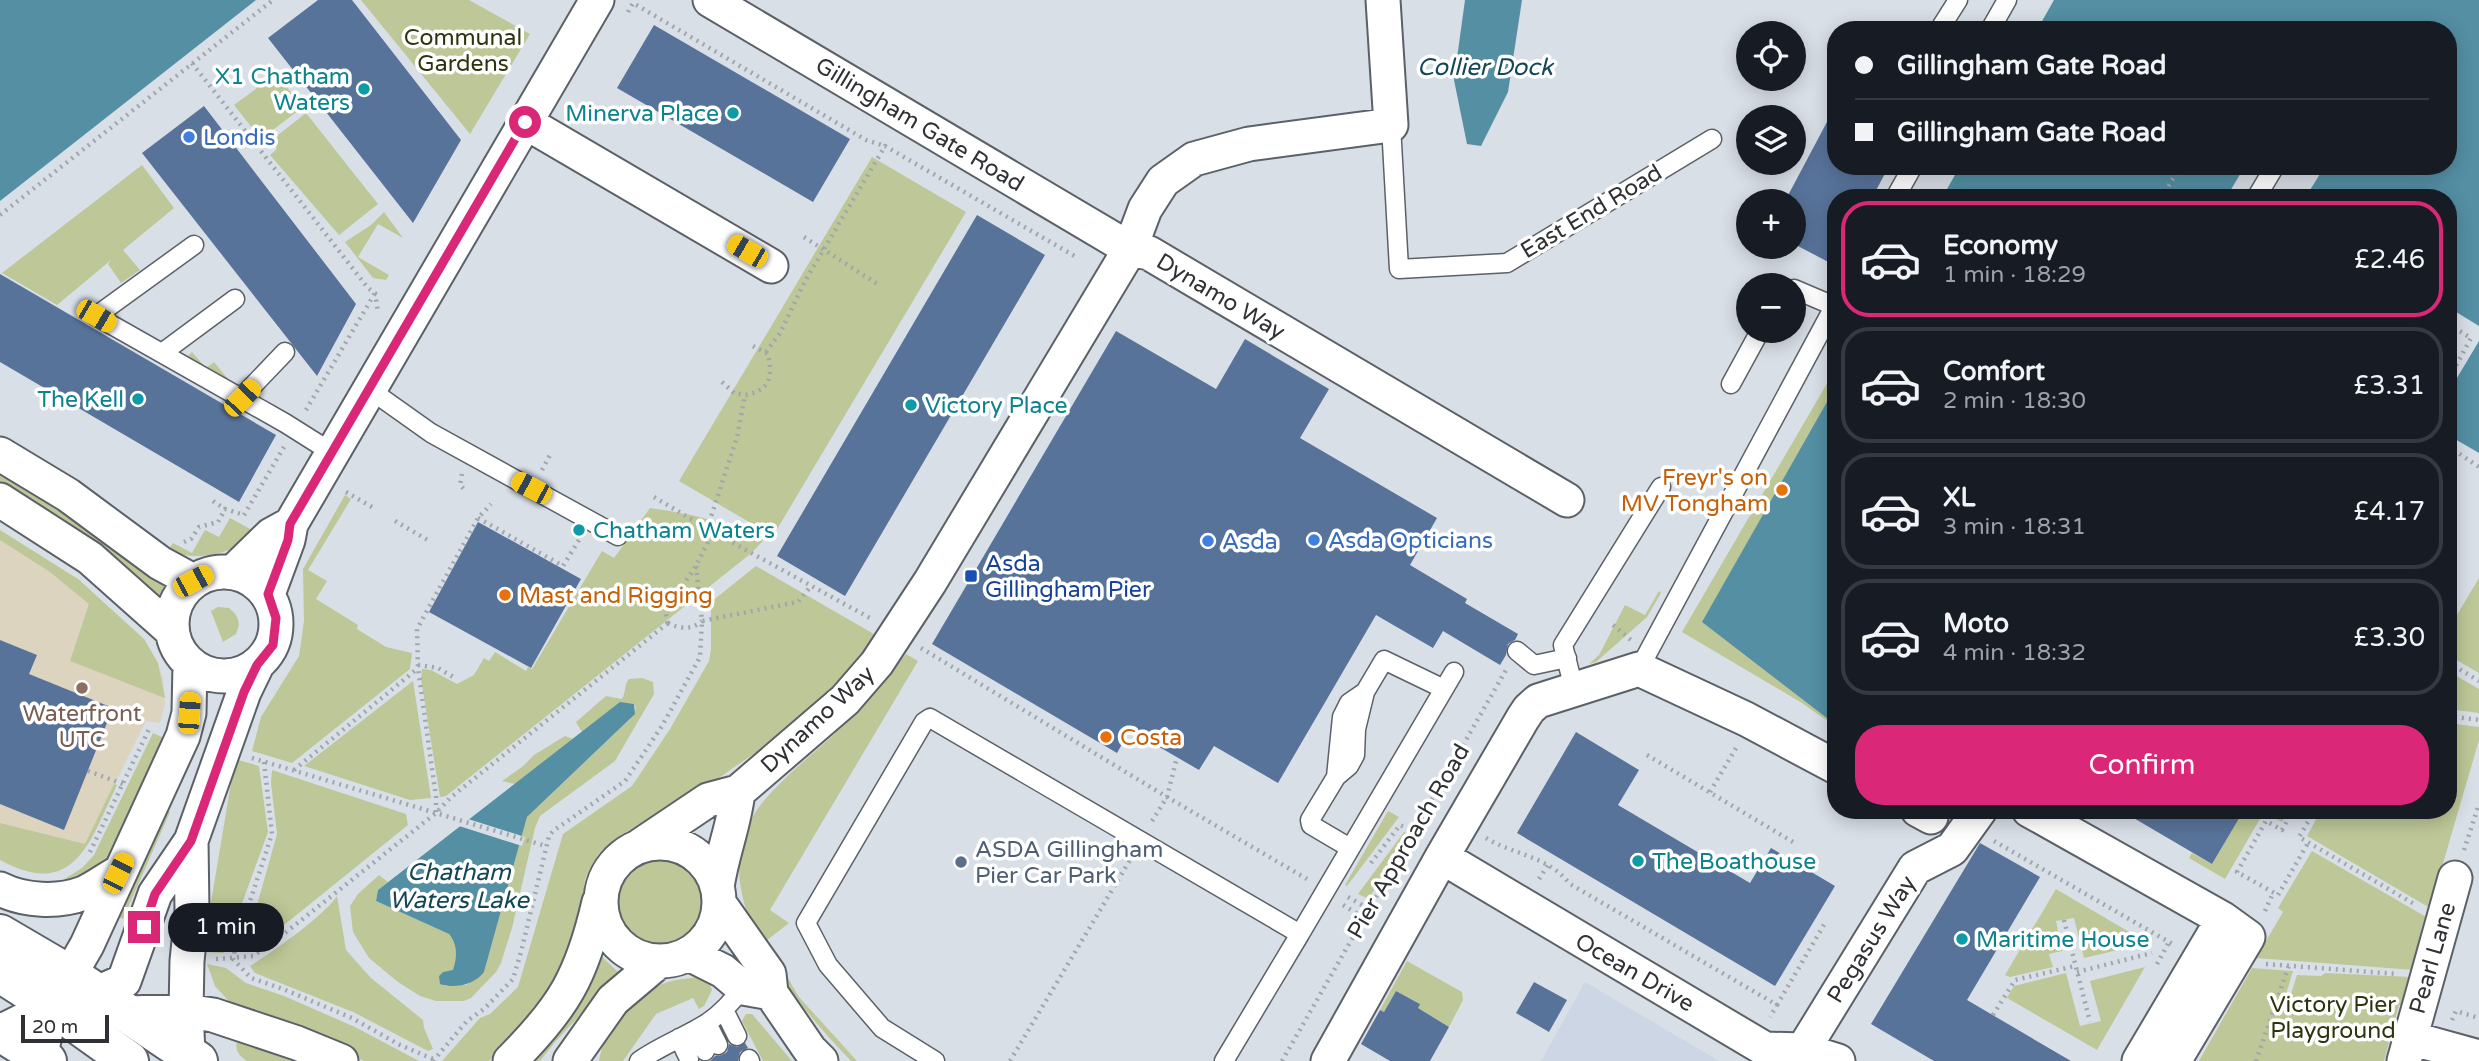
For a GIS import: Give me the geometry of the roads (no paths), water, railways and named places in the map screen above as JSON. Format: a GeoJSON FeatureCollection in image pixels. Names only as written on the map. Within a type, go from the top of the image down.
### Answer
{"type":"FeatureCollection","features":[{"type":"Feature","properties":{"kind":"main road"},"geometry":{"type":"LineString","coordinates":[[0,934],[73,991],[88,1031],[129,1061]]}},
{"type":"Feature","properties":{"kind":"main road"},"geometry":{"type":"LineString","coordinates":[[0,973],[73,991],[130,1013],[192,1058]]}},
{"type":"Feature","properties":{"kind":"main road"},"geometry":{"type":"LineString","coordinates":[[0,1032],[42,1060],[88,1031],[130,1013]]}},
{"type":"Feature","properties":{"kind":"street","name":"Gillingham Gate Road"},"geometry":{"type":"LineString","coordinates":[[710,0],[1130,249]]}},
{"type":"Feature","properties":{"kind":"street","name":"East End Road"},"geometry":{"type":"LineString","coordinates":[[1383,0],[1391,125]]}},
{"type":"Feature","properties":{"kind":"street"},"geometry":{"type":"LineString","coordinates":[[268,594],[288,540],[290,524],[331,452],[525,122],[612,7]]}},
{"type":"Feature","properties":{"kind":"street"},"geometry":{"type":"LineString","coordinates":[[525,122],[771,266]]}},
{"type":"Feature","properties":{"kind":"street"},"geometry":{"type":"LineString","coordinates":[[1130,249],[1146,209],[1163,181],[1194,159],[1249,144],[1391,125]]}},
{"type":"Feature","properties":{"kind":"street","name":"Dynamo Way"},"geometry":{"type":"LineString","coordinates":[[510,1061],[570,990],[590,941],[604,882],[611,867],[623,855],[708,800],[738,792],[845,699],[884,654],[1130,249],[1149,253],[1567,500]]}},
{"type":"Feature","properties":{"kind":"street"},"geometry":{"type":"LineString","coordinates":[[0,454],[68,495],[160,563],[193,581]]}},
{"type":"Feature","properties":{"kind":"street"},"geometry":{"type":"LineString","coordinates":[[0,500],[90,558],[172,631]]}},
{"type":"Feature","properties":{"kind":"street"},"geometry":{"type":"LineString","coordinates":[[233,572],[271,535],[290,524]]}},
{"type":"Feature","properties":{"kind":"street"},"geometry":{"type":"LineString","coordinates":[[0,1032],[73,991],[124,981],[155,894],[191,841],[244,692],[257,665],[273,645],[276,632],[276,618],[268,594],[253,579],[233,572],[212,573],[193,581],[175,603],[172,617],[172,631],[181,654],[202,672],[230,676],[257,665]]}},
{"type":"Feature","properties":{"kind":"street"},"geometry":{"type":"LineString","coordinates":[[42,1060],[73,991],[92,933],[118,873],[183,736],[189,713],[190,664]]}},
{"type":"Feature","properties":{"kind":"street"},"geometry":{"type":"LineString","coordinates":[[1639,669],[1752,722],[1827,761]]}},
{"type":"Feature","properties":{"kind":"street","name":"Pier Approach Road"},"geometry":{"type":"LineString","coordinates":[[1328,1061],[1441,857],[1529,709],[1571,673],[1639,669]]}},
{"type":"Feature","properties":{"kind":"street"},"geometry":{"type":"LineString","coordinates":[[570,1061],[613,1000],[673,958],[701,945],[711,933],[717,918],[722,856],[734,822],[738,792]]}},
{"type":"Feature","properties":{"kind":"street","name":"Pegasus Way"},"geometry":{"type":"LineString","coordinates":[[1803,1051],[1915,868],[1952,849],[1973,819]]}},
{"type":"Feature","properties":{"kind":"street"},"geometry":{"type":"LineString","coordinates":[[2045,819],[2223,919],[2248,937],[2174,1061]]}},
{"type":"Feature","properties":{"kind":"street"},"geometry":{"type":"LineString","coordinates":[[191,841],[192,912],[186,1010],[192,1058]]}},
{"type":"Feature","properties":{"kind":"street"},"geometry":{"type":"LineString","coordinates":[[638,847],[670,843],[687,849],[700,858],[711,872],[718,895],[769,974],[746,997]]}},
{"type":"Feature","properties":{"kind":"street","name":"Ocean Drive"},"geometry":{"type":"LineString","coordinates":[[1441,857],[1765,1049],[1803,1051],[1838,1061]]}},
{"type":"Feature","properties":{"kind":"street"},"geometry":{"type":"LineString","coordinates":[[0,889],[36,899],[56,899],[83,893],[118,873]]}},
{"type":"Feature","properties":{"kind":"street","name":"Pearl Lane"},"geometry":{"type":"LineString","coordinates":[[2455,878],[2407,1050],[2479,1058]]}},
{"type":"Feature","properties":{"kind":"street"},"geometry":{"type":"LineString","coordinates":[[600,898],[603,921],[615,942],[635,956],[673,958],[723,971],[746,997],[821,1061]]}},
{"type":"Feature","properties":{"kind":"street"},"geometry":{"type":"LineString","coordinates":[[2139,1061],[2223,919]]}},
{"type":"Feature","properties":{"kind":"street"},"geometry":{"type":"LineString","coordinates":[[130,1013],[186,1010],[254,1028],[341,1061]]}},
{"type":"Feature","properties":{"kind":"lane"},"geometry":{"type":"LineString","coordinates":[[1945,21],[1958,0]]}},
{"type":"Feature","properties":{"kind":"lane"},"geometry":{"type":"LineString","coordinates":[[1995,21],[2007,0]]}},
{"type":"Feature","properties":{"kind":"lane","name":"East End Road"},"geometry":{"type":"LineString","coordinates":[[1391,125],[1399,269],[1507,263],[1712,139]]}},
{"type":"Feature","properties":{"kind":"lane"},"geometry":{"type":"LineString","coordinates":[[194,245],[96,316],[242,398],[331,452]]}},
{"type":"Feature","properties":{"kind":"lane"},"geometry":{"type":"LineString","coordinates":[[1806,294],[1827,302]]}},
{"type":"Feature","properties":{"kind":"lane"},"geometry":{"type":"LineString","coordinates":[[162,353],[235,299]]}},
{"type":"Feature","properties":{"kind":"lane"},"geometry":{"type":"LineString","coordinates":[[1639,669],[1827,320]]}},
{"type":"Feature","properties":{"kind":"lane"},"geometry":{"type":"LineString","coordinates":[[1731,384],[1753,343]]}},
{"type":"Feature","properties":{"kind":"lane"},"geometry":{"type":"LineString","coordinates":[[242,398],[285,352]]}},
{"type":"Feature","properties":{"kind":"lane"},"geometry":{"type":"LineString","coordinates":[[369,389],[431,433],[618,536]]}},
{"type":"Feature","properties":{"kind":"lane"},"geometry":{"type":"LineString","coordinates":[[1513,659],[1571,673],[1563,645],[1661,486]]}},
{"type":"Feature","properties":{"kind":"lane"},"geometry":{"type":"LineString","coordinates":[[1350,848],[1311,825],[1310,820],[1336,776],[1342,717],[1349,704],[1365,692],[1384,660],[1444,689]]}},
{"type":"Feature","properties":{"kind":"lane"},"geometry":{"type":"LineString","coordinates":[[1224,1061],[1454,672]]}},
{"type":"Feature","properties":{"kind":"lane"},"geometry":{"type":"LineString","coordinates":[[935,1061],[882,1028],[828,965],[806,923],[924,722],[930,718],[1300,934]]}},
{"type":"Feature","properties":{"kind":"lane"},"geometry":{"type":"LineString","coordinates":[[737,1036],[746,997]]}},
{"type":"Feature","properties":{"kind":"lane"},"geometry":{"type":"LineString","coordinates":[[664,1048],[746,997]]}},
{"type":"Feature","properties":{"kind":"lane"},"geometry":{"type":"LineString","coordinates":[[664,1048],[696,1054]]}},
{"type":"Feature","properties":{"kind":"lane"},"geometry":{"type":"LineString","coordinates":[[664,1048],[696,1054]]}},
{"type":"Feature","properties":{"kind":"water"},"geometry":{"type":"Polygon","coordinates":[[[0,0],[256,0],[0,201],[0,0]]]}},
{"type":"Feature","properties":{"kind":"water","name":"Collier Dock"},"geometry":{"type":"Polygon","coordinates":[[[1465,0],[1522,0],[1508,92],[1481,146],[1467,144],[1454,80],[1465,0]]]}},
{"type":"Feature","properties":{"kind":"water"},"geometry":{"type":"Polygon","coordinates":[[[2054,0],[2479,0],[2479,326],[2457,313],[2457,189],[2311,189],[2319,175],[2457,175],[2457,21],[2042,21],[2054,0]]]}},
{"type":"Feature","properties":{"kind":"water"},"geometry":{"type":"Polygon","coordinates":[[[1955,175],[2240,175],[2231,189],[1947,189],[1955,175]]]}},
{"type":"Feature","properties":{"kind":"water"},"geometry":{"type":"Polygon","coordinates":[[[2479,341],[2479,453],[2457,440],[2457,378],[2479,341]]]}},
{"type":"Feature","properties":{"kind":"water"},"geometry":{"type":"Polygon","coordinates":[[[1827,402],[1827,718],[1702,622],[1827,402]]]}},
{"type":"Feature","properties":{"kind":"water","name":"Chatham Waters Lake"},"geometry":{"type":"Polygon","coordinates":[[[620,702],[634,704],[635,714],[527,817],[484,972],[464,985],[440,984],[439,976],[443,972],[453,970],[456,951],[452,938],[449,934],[376,901],[378,890],[620,702]]]}},
{"type":"Feature","properties":{"kind":"place","name":"X1 Chatham Waters"},"geometry":{"type":"Point","coordinates":[364,89]}},
{"type":"Feature","properties":{"kind":"place","name":"Minerva Place"},"geometry":{"type":"Point","coordinates":[733,113]}},
{"type":"Feature","properties":{"kind":"place","name":"Londis"},"geometry":{"type":"Point","coordinates":[189,137]}},
{"type":"Feature","properties":{"kind":"place","name":"The Kell"},"geometry":{"type":"Point","coordinates":[138,399]}},
{"type":"Feature","properties":{"kind":"place","name":"Victory Place"},"geometry":{"type":"Point","coordinates":[911,405]}},
{"type":"Feature","properties":{"kind":"place","name":"Freyr's on MV Tongham"},"geometry":{"type":"Point","coordinates":[1782,490]}},
{"type":"Feature","properties":{"kind":"place","name":"Chatham Waters"},"geometry":{"type":"Point","coordinates":[579,530]}},
{"type":"Feature","properties":{"kind":"place","name":"Asda Opticians"},"geometry":{"type":"Point","coordinates":[1314,540]}},
{"type":"Feature","properties":{"kind":"place","name":"Asda"},"geometry":{"type":"Point","coordinates":[1208,541]}},
{"type":"Feature","properties":{"kind":"place","name":"Asda Gillingham Pier"},"geometry":{"type":"Point","coordinates":[971,576]}},
{"type":"Feature","properties":{"kind":"place","name":"Mast and Rigging"},"geometry":{"type":"Point","coordinates":[505,595]}},
{"type":"Feature","properties":{"kind":"place","name":"Waterfront UTC"},"geometry":{"type":"Point","coordinates":[82,688]}},
{"type":"Feature","properties":{"kind":"place","name":"Costa"},"geometry":{"type":"Point","coordinates":[1106,737]}},
{"type":"Feature","properties":{"kind":"place","name":"The Boathouse"},"geometry":{"type":"Point","coordinates":[1638,861]}},
{"type":"Feature","properties":{"kind":"place","name":"ASDA Gillingham Pier Car Park"},"geometry":{"type":"Point","coordinates":[961,862]}},
{"type":"Feature","properties":{"kind":"place","name":"Maritime House"},"geometry":{"type":"Point","coordinates":[1962,939]}},
{"type":"Feature","properties":{"kind":"park label","name":"Communal Gardens"},"geometry":{"type":"Point","coordinates":[463,50]}},
{"type":"Feature","properties":{"kind":"park label","name":"Victory Pier Playground"},"geometry":{"type":"Point","coordinates":[2333,1017]}}]}
